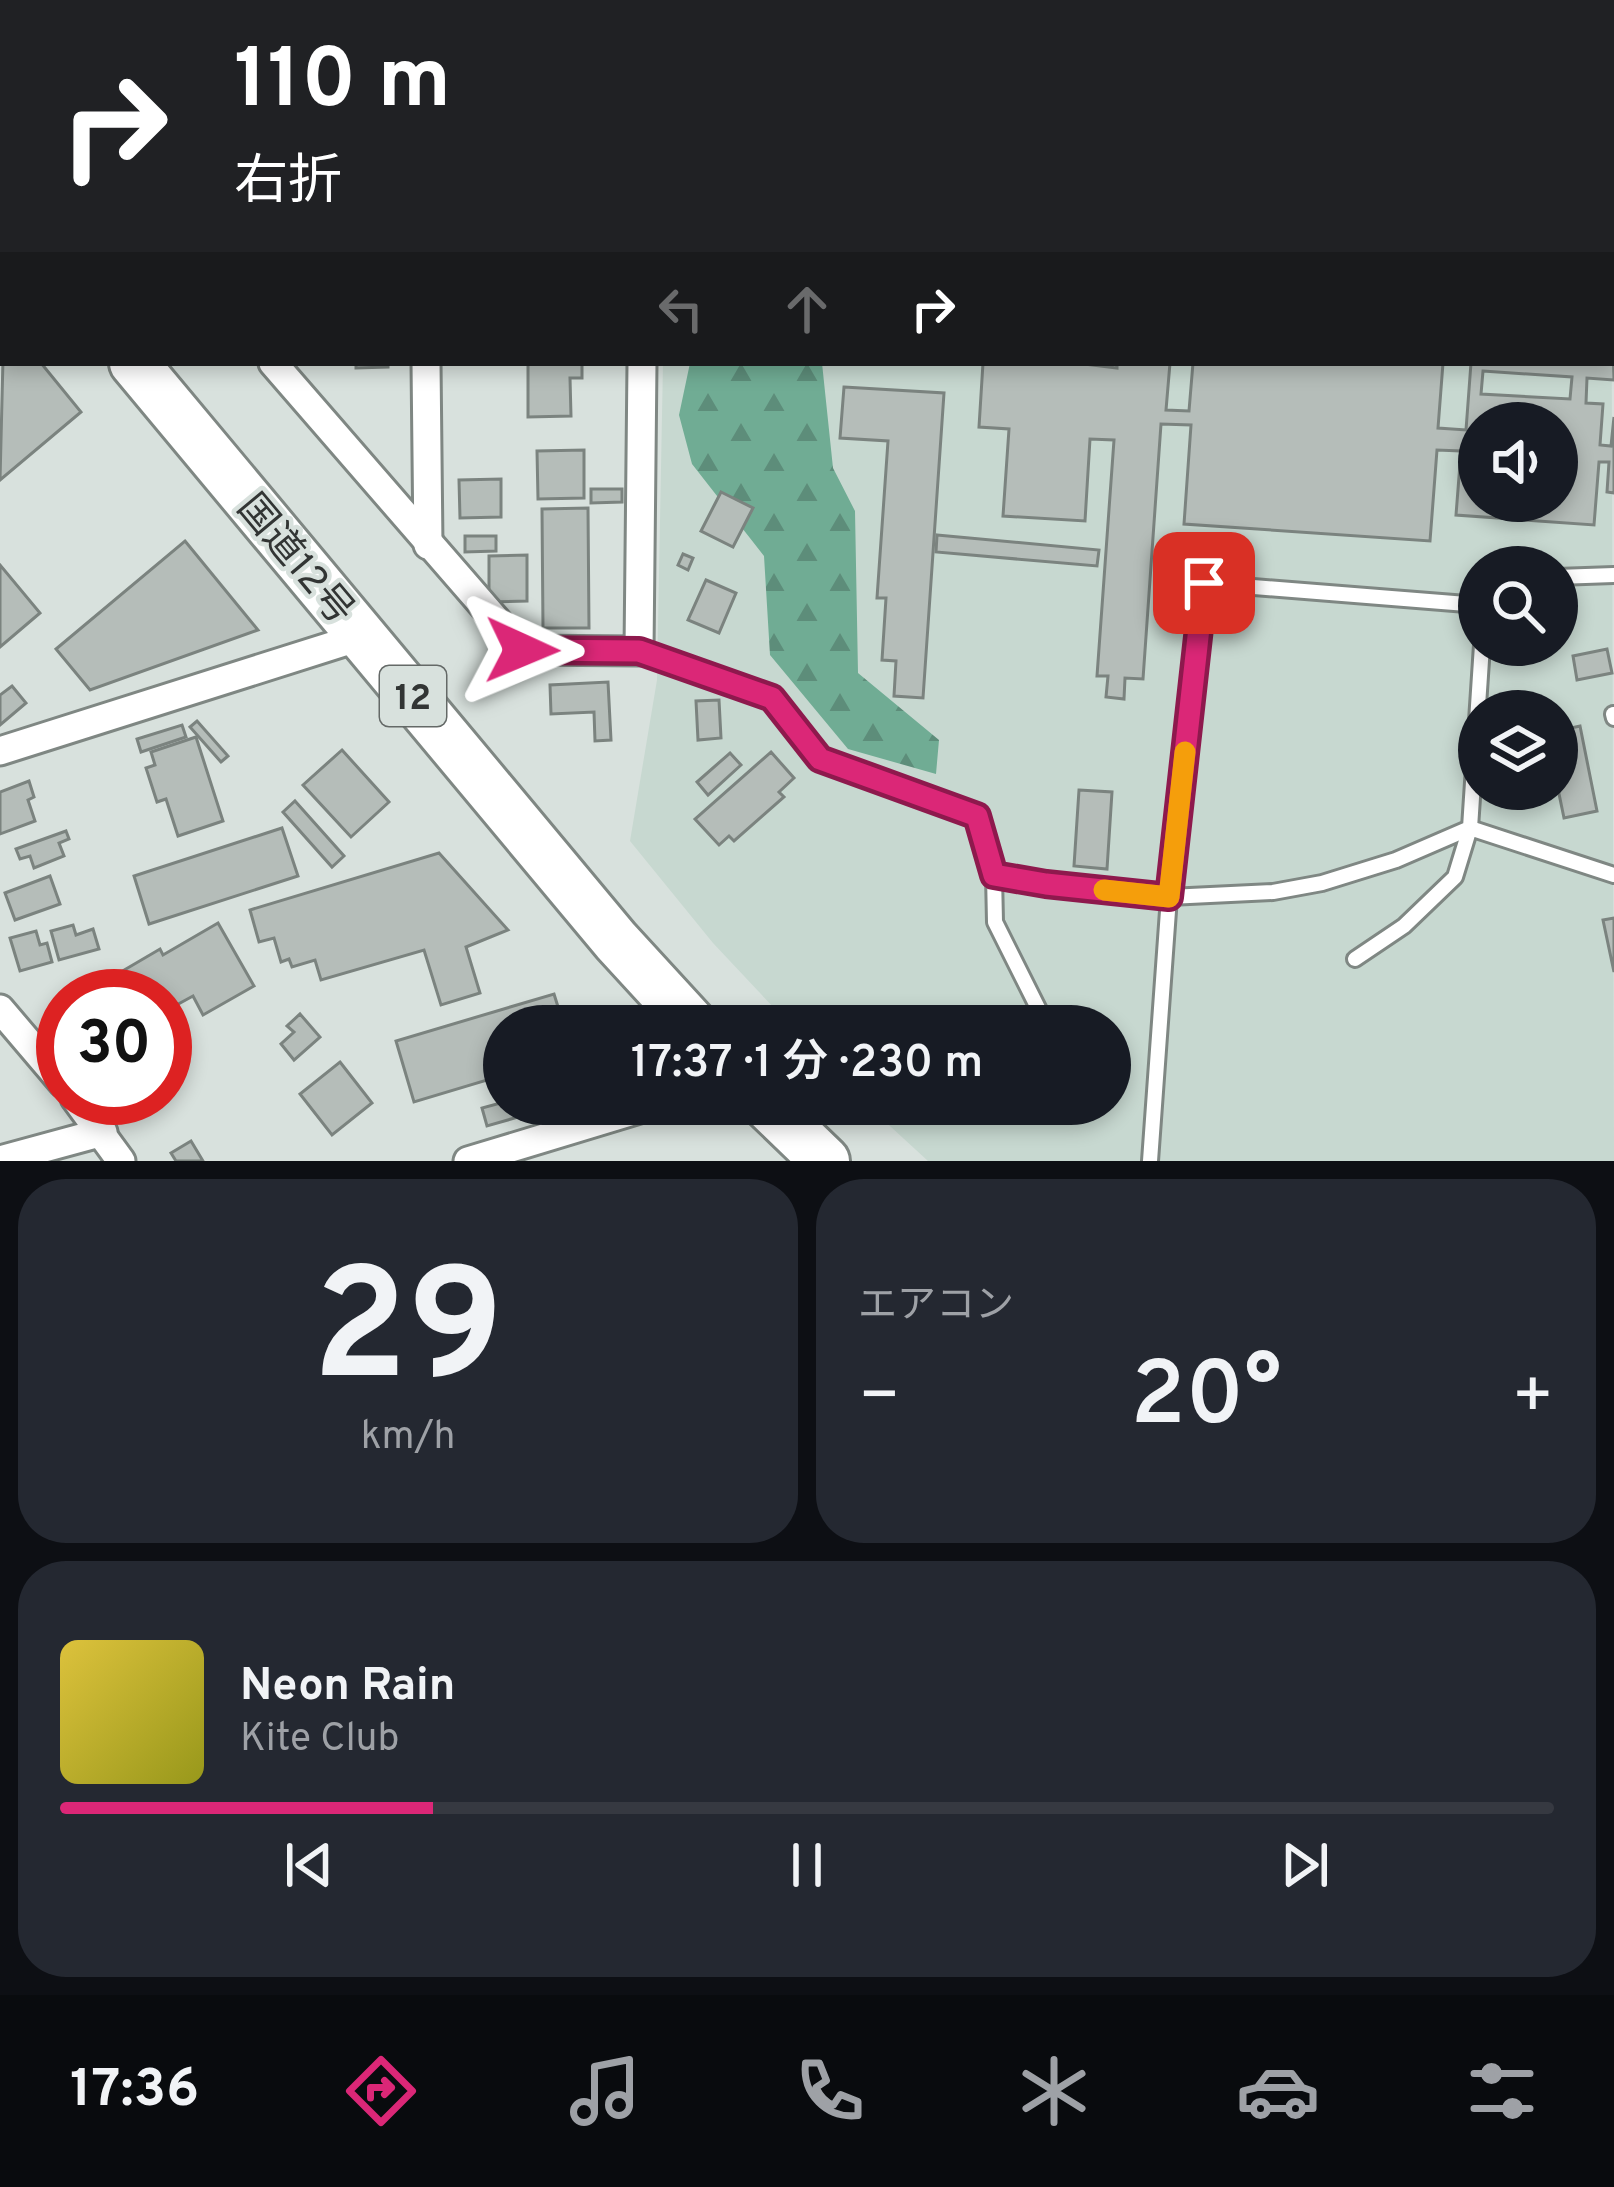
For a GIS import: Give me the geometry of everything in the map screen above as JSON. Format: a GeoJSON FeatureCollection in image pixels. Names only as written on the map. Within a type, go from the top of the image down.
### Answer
{"type":"FeatureCollection","features":[{"type":"Feature","properties":{"kind":"highway","name":"国道12号"},"geometry":{"type":"LineString","coordinates":[[137,366],[675,1005]]}},
{"type":"Feature","properties":{"kind":"highway"},"geometry":{"type":"LineString","coordinates":[[788,1125],[825,1161]]}},
{"type":"Feature","properties":{"kind":"street"},"geometry":{"type":"LineString","coordinates":[[276,366],[522,650],[639,651],[642,366]]}},
{"type":"Feature","properties":{"kind":"street"},"geometry":{"type":"LineString","coordinates":[[426,366],[428,545]]}},
{"type":"Feature","properties":{"kind":"street"},"geometry":{"type":"LineString","coordinates":[[0,751],[363,636]]}},
{"type":"Feature","properties":{"kind":"street"},"geometry":{"type":"LineString","coordinates":[[0,1009],[36,1051]]}},
{"type":"Feature","properties":{"kind":"street"},"geometry":{"type":"LineString","coordinates":[[97,1125],[121,1161]]}},
{"type":"Feature","properties":{"kind":"street"},"geometry":{"type":"LineString","coordinates":[[468,1161],[587,1125]]}},
{"type":"Feature","properties":{"kind":"street"},"geometry":{"type":"LineString","coordinates":[[0,1160],[103,1132]]}},
{"type":"Feature","properties":{"kind":"lane"},"geometry":{"type":"LineString","coordinates":[[1578,576],[1614,575]]}},
{"type":"Feature","properties":{"kind":"lane"},"geometry":{"type":"LineString","coordinates":[[1150,1161],[1169,897],[1204,583],[1458,603]]}},
{"type":"Feature","properties":{"kind":"lane"},"geometry":{"type":"LineString","coordinates":[[639,651],[772,698],[820,759],[977,816],[994,875],[995,922],[1036,1005]]}},
{"type":"Feature","properties":{"kind":"lane"},"geometry":{"type":"LineString","coordinates":[[1355,959],[1404,926],[1455,877],[1470,828],[1481,666]]}},
{"type":"Feature","properties":{"kind":"lane"},"geometry":{"type":"LineString","coordinates":[[994,875],[1169,897],[1273,892],[1322,883],[1396,860],[1470,828],[1614,875]]}},
{"type":"Feature","properties":{"kind":"shaded area"},"geometry":{"type":"Polygon","coordinates":[[[663,366],[1612,366],[1614,1161],[928,1161],[889,1125],[1131,1125],[1131,1005],[771,1005],[713,943],[630,841],[657,680],[663,366]]]}},
{"type":"Feature","properties":{"kind":"green space"},"geometry":{"type":"Polygon","coordinates":[[[689,366],[822,366],[833,468],[855,511],[858,673],[939,740],[936,774],[848,749],[770,655],[764,556],[692,464],[679,415],[689,366]]]}},
{"type":"Feature","properties":{"kind":"building"},"geometry":{"type":"Polygon","coordinates":[[[3,366],[43,366],[81,412],[0,480],[3,366]]]}},
{"type":"Feature","properties":{"kind":"building"},"geometry":{"type":"Polygon","coordinates":[[[528,366],[582,366],[582,378],[570,378],[571,416],[528,417],[528,366]]]}},
{"type":"Feature","properties":{"kind":"building"},"geometry":{"type":"Polygon","coordinates":[[[983,366],[1170,366],[1166,410],[1189,411],[1193,366],[1443,366],[1438,428],[1458,429],[1458,451],[1437,450],[1430,541],[1184,524],[1191,425],[1161,424],[1143,679],[1125,678],[1124,699],[1106,697],[1108,676],[1097,676],[1114,440],[1090,439],[1085,521],[1003,516],[1009,429],[979,427],[983,366]]]}},
{"type":"Feature","properties":{"kind":"building"},"geometry":{"type":"Polygon","coordinates":[[[1471,366],[1614,366],[1614,380],[1587,378],[1586,403],[1603,404],[1600,445],[1611,446],[1614,417],[1614,493],[1607,492],[1609,462],[1599,462],[1594,525],[1553,522],[1578,522],[1578,402],[1468,402],[1471,366]],[[1483,371],[1481,394],[1570,399],[1572,377],[1483,371]]]}},
{"type":"Feature","properties":{"kind":"building"},"geometry":{"type":"Polygon","coordinates":[[[844,387],[944,393],[923,698],[894,696],[896,661],[882,660],[886,598],[877,598],[888,441],[840,438],[844,387]]]}},
{"type":"Feature","properties":{"kind":"building"},"geometry":{"type":"Polygon","coordinates":[[[584,450],[584,498],[538,499],[537,451],[584,450]]]}},
{"type":"Feature","properties":{"kind":"building"},"geometry":{"type":"Polygon","coordinates":[[[501,479],[501,517],[460,518],[459,480],[501,479]]]}},
{"type":"Feature","properties":{"kind":"building"},"geometry":{"type":"Polygon","coordinates":[[[591,489],[622,489],[622,502],[591,503],[591,489]]]}},
{"type":"Feature","properties":{"kind":"building"},"geometry":{"type":"Polygon","coordinates":[[[721,492],[753,508],[733,547],[701,531],[721,492]]]}},
{"type":"Feature","properties":{"kind":"building"},"geometry":{"type":"Polygon","coordinates":[[[588,508],[589,628],[543,628],[542,509],[588,508]]]}},
{"type":"Feature","properties":{"kind":"building"},"geometry":{"type":"Polygon","coordinates":[[[937,535],[1099,550],[1097,566],[936,552],[937,535]]]}},
{"type":"Feature","properties":{"kind":"building"},"geometry":{"type":"Polygon","coordinates":[[[465,536],[496,536],[496,551],[465,552],[465,536]]]}},
{"type":"Feature","properties":{"kind":"building"},"geometry":{"type":"Polygon","coordinates":[[[185,541],[258,630],[90,690],[56,649],[185,541]]]}},
{"type":"Feature","properties":{"kind":"building"},"geometry":{"type":"Polygon","coordinates":[[[683,554],[693,558],[688,570],[678,565],[683,554]]]}},
{"type":"Feature","properties":{"kind":"building"},"geometry":{"type":"Polygon","coordinates":[[[527,555],[527,601],[489,602],[489,556],[527,555]]]}},
{"type":"Feature","properties":{"kind":"building"},"geometry":{"type":"Polygon","coordinates":[[[0,565],[40,613],[0,647],[0,565]]]}},
{"type":"Feature","properties":{"kind":"building"},"geometry":{"type":"Polygon","coordinates":[[[706,580],[736,593],[719,633],[688,620],[706,580]]]}},
{"type":"Feature","properties":{"kind":"building"},"geometry":{"type":"Polygon","coordinates":[[[1607,649],[1612,673],[1577,680],[1578,655],[1607,649]]]}},
{"type":"Feature","properties":{"kind":"building"},"geometry":{"type":"Polygon","coordinates":[[[608,682],[611,740],[595,741],[594,712],[551,714],[550,685],[608,682]]]}},
{"type":"Feature","properties":{"kind":"building"},"geometry":{"type":"Polygon","coordinates":[[[12,686],[26,703],[0,725],[0,695],[12,686]]]}},
{"type":"Feature","properties":{"kind":"building"},"geometry":{"type":"Polygon","coordinates":[[[719,700],[721,738],[698,740],[696,701],[719,700]]]}},
{"type":"Feature","properties":{"kind":"building"},"geometry":{"type":"Polygon","coordinates":[[[197,721],[228,756],[221,762],[190,727],[197,721]]]}},
{"type":"Feature","properties":{"kind":"building"},"geometry":{"type":"Polygon","coordinates":[[[182,725],[186,737],[141,752],[137,739],[182,725]]]}},
{"type":"Feature","properties":{"kind":"building"},"geometry":{"type":"Polygon","coordinates":[[[1578,726],[1597,811],[1564,818],[1562,810],[1578,810],[1578,726]]]}},
{"type":"Feature","properties":{"kind":"building"},"geometry":{"type":"Polygon","coordinates":[[[196,737],[223,821],[178,836],[166,799],[157,802],[146,768],[155,765],[151,752],[196,737]]]}},
{"type":"Feature","properties":{"kind":"building"},"geometry":{"type":"Polygon","coordinates":[[[342,750],[389,802],[351,837],[303,785],[342,750]]]}},
{"type":"Feature","properties":{"kind":"building"},"geometry":{"type":"Polygon","coordinates":[[[771,752],[794,778],[779,792],[784,797],[734,841],[729,836],[719,845],[695,819],[771,752]]]}},
{"type":"Feature","properties":{"kind":"building"},"geometry":{"type":"Polygon","coordinates":[[[730,753],[741,765],[708,795],[697,782],[730,753]]]}},
{"type":"Feature","properties":{"kind":"building"},"geometry":{"type":"Polygon","coordinates":[[[29,781],[34,797],[28,800],[35,821],[0,834],[0,792],[29,781]]]}},
{"type":"Feature","properties":{"kind":"building"},"geometry":{"type":"Polygon","coordinates":[[[1079,790],[1112,792],[1107,869],[1074,866],[1079,790]]]}},
{"type":"Feature","properties":{"kind":"building"},"geometry":{"type":"Polygon","coordinates":[[[295,801],[344,856],[332,867],[283,812],[295,801]]]}},
{"type":"Feature","properties":{"kind":"building"},"geometry":{"type":"Polygon","coordinates":[[[282,828],[298,876],[149,924],[134,876],[282,828]]]}},
{"type":"Feature","properties":{"kind":"building"},"geometry":{"type":"Polygon","coordinates":[[[66,831],[69,839],[59,843],[64,856],[34,868],[30,856],[20,859],[16,849],[66,831]]]}},
{"type":"Feature","properties":{"kind":"building"},"geometry":{"type":"Polygon","coordinates":[[[439,853],[508,930],[466,947],[480,993],[441,1005],[424,950],[321,980],[315,960],[292,967],[289,959],[281,962],[274,938],[259,942],[250,910],[439,853]]]}},
{"type":"Feature","properties":{"kind":"building"},"geometry":{"type":"Polygon","coordinates":[[[50,876],[60,904],[15,920],[5,893],[50,876]]]}},
{"type":"Feature","properties":{"kind":"building"},"geometry":{"type":"Polygon","coordinates":[[[1614,918],[1614,972],[1603,920],[1614,918]]]}},
{"type":"Feature","properties":{"kind":"building"},"geometry":{"type":"Polygon","coordinates":[[[218,923],[254,986],[203,1015],[192,997],[192,969],[126,969],[160,949],[163,955],[218,923]]]}},
{"type":"Feature","properties":{"kind":"building"},"geometry":{"type":"Polygon","coordinates":[[[73,925],[76,935],[93,929],[99,949],[59,960],[51,931],[73,925]]]}},
{"type":"Feature","properties":{"kind":"building"},"geometry":{"type":"Polygon","coordinates":[[[36,931],[40,945],[47,943],[52,962],[20,971],[10,938],[36,931]]]}},
{"type":"Feature","properties":{"kind":"building"},"geometry":{"type":"Polygon","coordinates":[[[554,994],[557,1005],[517,1005],[554,994]]]}},
{"type":"Feature","properties":{"kind":"building"},"geometry":{"type":"Polygon","coordinates":[[[300,1014],[320,1037],[294,1060],[281,1044],[294,1032],[287,1026],[300,1014]]]}},
{"type":"Feature","properties":{"kind":"building"},"geometry":{"type":"Polygon","coordinates":[[[483,1015],[483,1081],[414,1102],[396,1041],[483,1015]]]}},
{"type":"Feature","properties":{"kind":"building"},"geometry":{"type":"Polygon","coordinates":[[[340,1062],[372,1103],[332,1135],[300,1094],[340,1062]]]}},
{"type":"Feature","properties":{"kind":"building"},"geometry":{"type":"Polygon","coordinates":[[[191,1141],[203,1161],[176,1161],[171,1153],[191,1141]]]}},
{"type":"Feature","properties":{"kind":"slow traffic"},"geometry":{"type":"LineString","coordinates":[[1104,890],[1169,897],[1185,752]]}},
{"type":"Feature","properties":{"kind":"route"},"geometry":{"type":"LineString","coordinates":[[522,650],[639,651],[772,698],[820,759],[977,816],[994,875],[1169,897],[1204,583]]}}]}
